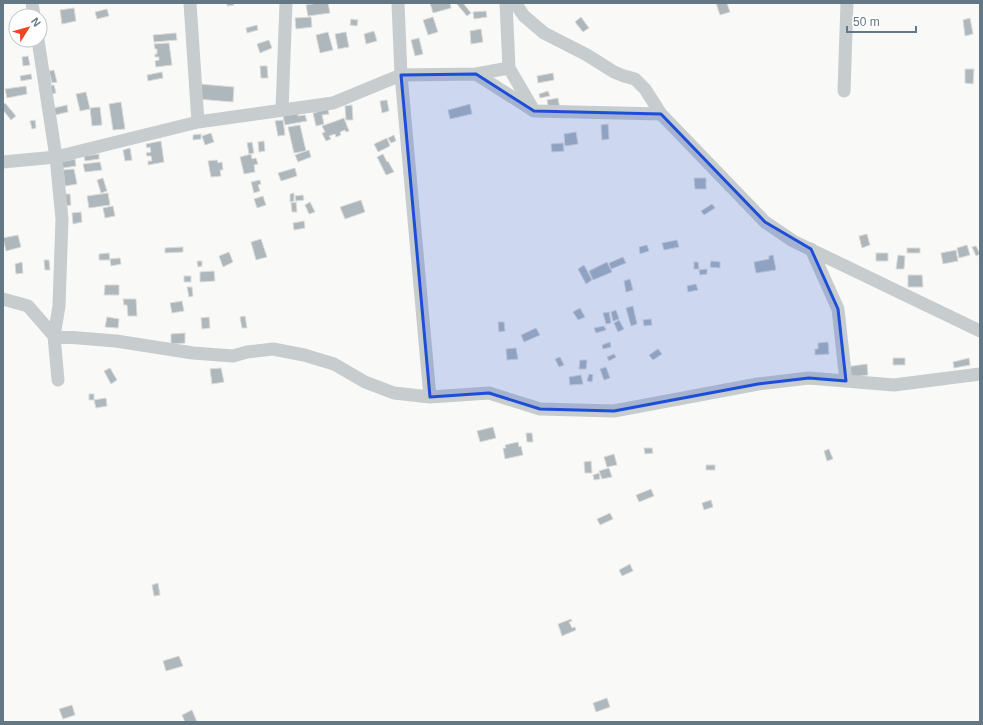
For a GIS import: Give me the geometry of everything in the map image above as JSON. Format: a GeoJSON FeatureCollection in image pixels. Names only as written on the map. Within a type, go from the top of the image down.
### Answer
{"type":"FeatureCollection","features":[{"type":"Feature","properties":{"kind":"street"},"geometry":{"type":"LineString","coordinates":[[190,3],[198,122]]}},
{"type":"Feature","properties":{"kind":"street"},"geometry":{"type":"LineString","coordinates":[[282,110],[286,3]]}},
{"type":"Feature","properties":{"kind":"street"},"geometry":{"type":"LineString","coordinates":[[398,3],[401,75],[430,397]]}},
{"type":"Feature","properties":{"kind":"street"},"geometry":{"type":"LineString","coordinates":[[506,3],[509,68],[534,111]]}},
{"type":"Feature","properties":{"kind":"street"},"geometry":{"type":"LineString","coordinates":[[515,3],[524,16],[544,33],[587,55],[614,72],[635,79],[645,89],[661,114],[765,222],[793,241],[980,331]]}},
{"type":"Feature","properties":{"kind":"street"},"geometry":{"type":"LineString","coordinates":[[844,91],[847,3]]}},
{"type":"Feature","properties":{"kind":"street"},"geometry":{"type":"LineString","coordinates":[[39,48],[56,157],[62,219],[58,306],[54,336],[58,380]]}},
{"type":"Feature","properties":{"kind":"street"},"geometry":{"type":"LineString","coordinates":[[3,162],[56,157],[198,122],[333,103],[401,75],[476,74],[509,68]]}},
{"type":"Feature","properties":{"kind":"street"},"geometry":{"type":"LineString","coordinates":[[476,74],[534,111],[661,114]]}},
{"type":"Feature","properties":{"kind":"street"},"geometry":{"type":"LineString","coordinates":[[811,249],[838,309],[846,381]]}},
{"type":"Feature","properties":{"kind":"street"},"geometry":{"type":"LineString","coordinates":[[3,299],[28,306],[54,336],[116,341],[193,353],[233,356],[247,352],[273,349],[304,355],[334,364],[365,382],[394,393],[430,397],[489,393],[540,409],[614,411],[758,384],[809,378],[894,384],[980,374]]}},
{"type":"Feature","properties":{"kind":"highlighted area"},"geometry":{"type":"Polygon","coordinates":[[[476,74],[534,111],[661,114],[765,222],[811,249],[838,309],[846,381],[809,378],[758,384],[614,411],[540,409],[489,393],[430,397],[401,75],[476,74]]]}},
{"type":"Feature","properties":{"kind":"building"},"geometry":{"type":"Polygon","coordinates":[[[227,3],[233,3],[234,5],[227,6],[227,3]]]}},
{"type":"Feature","properties":{"kind":"building"},"geometry":{"type":"Polygon","coordinates":[[[328,3],[330,13],[308,16],[306,5],[328,3]]]}},
{"type":"Feature","properties":{"kind":"building"},"geometry":{"type":"Polygon","coordinates":[[[430,3],[450,3],[451,8],[433,13],[430,3]]]}},
{"type":"Feature","properties":{"kind":"building"},"geometry":{"type":"Polygon","coordinates":[[[456,3],[463,3],[471,13],[467,16],[456,3]]]}},
{"type":"Feature","properties":{"kind":"building"},"geometry":{"type":"Polygon","coordinates":[[[716,3],[727,3],[730,12],[720,15],[716,3]]]}},
{"type":"Feature","properties":{"kind":"building"},"geometry":{"type":"Polygon","coordinates":[[[74,8],[76,21],[62,24],[60,10],[74,8]]]}},
{"type":"Feature","properties":{"kind":"building"},"geometry":{"type":"Polygon","coordinates":[[[107,9],[109,16],[97,19],[95,12],[107,9]]]}},
{"type":"Feature","properties":{"kind":"building"},"geometry":{"type":"Polygon","coordinates":[[[486,11],[487,17],[474,19],[473,12],[486,11]]]}},
{"type":"Feature","properties":{"kind":"building"},"geometry":{"type":"Polygon","coordinates":[[[311,17],[312,27],[296,29],[295,18],[311,17]]]}},
{"type":"Feature","properties":{"kind":"building"},"geometry":{"type":"Polygon","coordinates":[[[433,17],[438,32],[428,35],[423,20],[433,17]]]}},
{"type":"Feature","properties":{"kind":"building"},"geometry":{"type":"Polygon","coordinates":[[[581,17],[589,28],[583,32],[575,22],[581,17]]]}},
{"type":"Feature","properties":{"kind":"building"},"geometry":{"type":"Polygon","coordinates":[[[970,18],[973,34],[965,36],[963,20],[970,18]]]}},
{"type":"Feature","properties":{"kind":"building"},"geometry":{"type":"Polygon","coordinates":[[[351,19],[358,20],[357,26],[350,25],[351,19]]]}},
{"type":"Feature","properties":{"kind":"building"},"geometry":{"type":"Polygon","coordinates":[[[257,25],[258,30],[247,33],[246,28],[257,25]]]}},
{"type":"Feature","properties":{"kind":"building"},"geometry":{"type":"Polygon","coordinates":[[[481,29],[483,42],[471,44],[470,31],[481,29]]]}},
{"type":"Feature","properties":{"kind":"building"},"geometry":{"type":"Polygon","coordinates":[[[374,31],[377,41],[366,44],[364,34],[374,31]]]}},
{"type":"Feature","properties":{"kind":"building"},"geometry":{"type":"Polygon","coordinates":[[[328,32],[333,50],[320,53],[316,35],[328,32]]]}},
{"type":"Feature","properties":{"kind":"building"},"geometry":{"type":"Polygon","coordinates":[[[346,32],[349,47],[338,49],[335,34],[346,32]]]}},
{"type":"Feature","properties":{"kind":"building"},"geometry":{"type":"Polygon","coordinates":[[[176,33],[177,40],[154,42],[153,35],[176,33]]]}},
{"type":"Feature","properties":{"kind":"building"},"geometry":{"type":"Polygon","coordinates":[[[419,38],[423,54],[415,56],[411,40],[419,38]]]}},
{"type":"Feature","properties":{"kind":"building"},"geometry":{"type":"Polygon","coordinates":[[[269,40],[272,48],[260,53],[257,44],[269,40]]]}},
{"type":"Feature","properties":{"kind":"building"},"geometry":{"type":"Polygon","coordinates":[[[169,43],[172,65],[156,67],[155,61],[159,60],[159,57],[155,57],[155,54],[157,54],[157,49],[155,49],[154,44],[169,43]]]}},
{"type":"Feature","properties":{"kind":"building"},"geometry":{"type":"Polygon","coordinates":[[[28,56],[30,65],[23,66],[22,57],[28,56]]]}},
{"type":"Feature","properties":{"kind":"building"},"geometry":{"type":"Polygon","coordinates":[[[260,66],[267,66],[268,78],[261,78],[260,66]]]}},
{"type":"Feature","properties":{"kind":"building"},"geometry":{"type":"Polygon","coordinates":[[[965,69],[974,69],[973,84],[965,83],[965,69]]]}},
{"type":"Feature","properties":{"kind":"building"},"geometry":{"type":"Polygon","coordinates":[[[54,70],[57,82],[52,83],[49,71],[54,70]]]}},
{"type":"Feature","properties":{"kind":"building"},"geometry":{"type":"Polygon","coordinates":[[[162,72],[163,78],[148,81],[147,75],[162,72]]]}},
{"type":"Feature","properties":{"kind":"building"},"geometry":{"type":"Polygon","coordinates":[[[553,73],[554,80],[538,83],[537,76],[553,73]]]}},
{"type":"Feature","properties":{"kind":"building"},"geometry":{"type":"Polygon","coordinates":[[[31,74],[32,79],[21,81],[20,76],[31,74]]]}},
{"type":"Feature","properties":{"kind":"building"},"geometry":{"type":"Polygon","coordinates":[[[199,84],[234,87],[233,102],[198,99],[199,84]]]}},
{"type":"Feature","properties":{"kind":"building"},"geometry":{"type":"Polygon","coordinates":[[[54,85],[56,93],[51,94],[49,86],[54,85]]]}},
{"type":"Feature","properties":{"kind":"building"},"geometry":{"type":"Polygon","coordinates":[[[26,86],[27,94],[7,98],[5,89],[26,86]]]}},
{"type":"Feature","properties":{"kind":"building"},"geometry":{"type":"Polygon","coordinates":[[[548,91],[550,96],[540,98],[539,94],[548,91]]]}},
{"type":"Feature","properties":{"kind":"building"},"geometry":{"type":"Polygon","coordinates":[[[86,92],[90,109],[80,111],[76,94],[86,92]]]}},
{"type":"Feature","properties":{"kind":"building"},"geometry":{"type":"Polygon","coordinates":[[[558,98],[560,109],[549,111],[547,100],[558,98]]]}},
{"type":"Feature","properties":{"kind":"building"},"geometry":{"type":"Polygon","coordinates":[[[387,100],[389,111],[382,113],[380,101],[387,100]]]}},
{"type":"Feature","properties":{"kind":"building"},"geometry":{"type":"Polygon","coordinates":[[[121,102],[125,129],[113,130],[109,104],[121,102]]]}},
{"type":"Feature","properties":{"kind":"building"},"geometry":{"type":"Polygon","coordinates":[[[5,103],[16,116],[11,120],[3,110],[3,105],[5,103]]]}},
{"type":"Feature","properties":{"kind":"building"},"geometry":{"type":"Polygon","coordinates":[[[470,104],[472,114],[450,119],[448,110],[470,104]]]}},
{"type":"Feature","properties":{"kind":"building"},"geometry":{"type":"Polygon","coordinates":[[[67,105],[68,112],[55,115],[54,108],[67,105]]]}},
{"type":"Feature","properties":{"kind":"building"},"geometry":{"type":"Polygon","coordinates":[[[352,105],[353,120],[346,120],[345,106],[352,105]]]}},
{"type":"Feature","properties":{"kind":"building"},"geometry":{"type":"Polygon","coordinates":[[[100,107],[102,125],[92,126],[90,108],[100,107]]]}},
{"type":"Feature","properties":{"kind":"building"},"geometry":{"type":"Polygon","coordinates":[[[328,109],[329,114],[322,115],[324,124],[316,126],[313,113],[328,109]]]}},
{"type":"Feature","properties":{"kind":"building"},"geometry":{"type":"Polygon","coordinates":[[[298,113],[298,116],[305,115],[307,121],[285,125],[283,116],[298,113]]]}},
{"type":"Feature","properties":{"kind":"building"},"geometry":{"type":"Polygon","coordinates":[[[344,118],[349,131],[346,132],[345,130],[340,132],[341,135],[336,137],[335,134],[329,136],[331,139],[326,141],[322,133],[325,132],[322,126],[344,118]]]}},
{"type":"Feature","properties":{"kind":"building"},"geometry":{"type":"Polygon","coordinates":[[[35,120],[36,128],[32,129],[30,121],[35,120]]]}},
{"type":"Feature","properties":{"kind":"building"},"geometry":{"type":"Polygon","coordinates":[[[283,120],[285,135],[278,136],[275,121],[283,120]]]}},
{"type":"Feature","properties":{"kind":"building"},"geometry":{"type":"Polygon","coordinates":[[[608,124],[609,139],[602,140],[601,125],[608,124]]]}},
{"type":"Feature","properties":{"kind":"building"},"geometry":{"type":"Polygon","coordinates":[[[300,125],[306,151],[294,153],[288,127],[300,125]]]}},
{"type":"Feature","properties":{"kind":"building"},"geometry":{"type":"Polygon","coordinates":[[[576,132],[578,144],[565,146],[564,134],[576,132]]]}},
{"type":"Feature","properties":{"kind":"building"},"geometry":{"type":"Polygon","coordinates":[[[211,133],[214,142],[205,145],[202,136],[211,133]]]}},
{"type":"Feature","properties":{"kind":"building"},"geometry":{"type":"Polygon","coordinates":[[[201,134],[201,139],[193,140],[193,135],[201,134]]]}},
{"type":"Feature","properties":{"kind":"building"},"geometry":{"type":"Polygon","coordinates":[[[394,135],[396,141],[391,143],[388,138],[394,135]]]}},
{"type":"Feature","properties":{"kind":"building"},"geometry":{"type":"Polygon","coordinates":[[[387,138],[390,146],[378,152],[374,144],[387,138]]]}},
{"type":"Feature","properties":{"kind":"building"},"geometry":{"type":"Polygon","coordinates":[[[161,141],[164,162],[148,165],[148,161],[152,161],[151,156],[147,156],[146,153],[151,152],[150,147],[147,148],[146,144],[161,141]]]}},
{"type":"Feature","properties":{"kind":"building"},"geometry":{"type":"Polygon","coordinates":[[[264,141],[265,151],[259,152],[258,142],[264,141]]]}},
{"type":"Feature","properties":{"kind":"building"},"geometry":{"type":"Polygon","coordinates":[[[252,142],[254,153],[249,154],[247,143],[252,142]]]}},
{"type":"Feature","properties":{"kind":"building"},"geometry":{"type":"Polygon","coordinates":[[[563,143],[564,151],[552,152],[551,144],[563,143]]]}},
{"type":"Feature","properties":{"kind":"building"},"geometry":{"type":"Polygon","coordinates":[[[130,148],[132,160],[125,161],[123,150],[130,148]]]}},
{"type":"Feature","properties":{"kind":"building"},"geometry":{"type":"Polygon","coordinates":[[[309,150],[311,157],[298,162],[295,155],[309,150]]]}},
{"type":"Feature","properties":{"kind":"building"},"geometry":{"type":"Polygon","coordinates":[[[99,154],[99,159],[85,161],[84,156],[99,154]]]}},
{"type":"Feature","properties":{"kind":"building"},"geometry":{"type":"Polygon","coordinates":[[[251,154],[252,159],[256,158],[258,164],[254,165],[255,172],[244,174],[240,157],[251,154]]]}},
{"type":"Feature","properties":{"kind":"building"},"geometry":{"type":"Polygon","coordinates":[[[383,154],[394,172],[386,175],[377,157],[383,154]]]}},
{"type":"Feature","properties":{"kind":"building"},"geometry":{"type":"Polygon","coordinates":[[[75,159],[76,166],[62,168],[61,162],[75,159]]]}},
{"type":"Feature","properties":{"kind":"building"},"geometry":{"type":"Polygon","coordinates":[[[217,160],[218,163],[222,162],[223,170],[220,170],[221,176],[211,177],[208,161],[217,160]]]}},
{"type":"Feature","properties":{"kind":"building"},"geometry":{"type":"Polygon","coordinates":[[[100,162],[102,170],[85,172],[83,164],[100,162]]]}},
{"type":"Feature","properties":{"kind":"building"},"geometry":{"type":"Polygon","coordinates":[[[295,168],[297,176],[281,181],[278,173],[295,168]]]}},
{"type":"Feature","properties":{"kind":"building"},"geometry":{"type":"Polygon","coordinates":[[[74,169],[77,184],[65,186],[63,170],[74,169]]]}},
{"type":"Feature","properties":{"kind":"building"},"geometry":{"type":"Polygon","coordinates":[[[103,178],[107,191],[101,193],[97,180],[103,178]]]}},
{"type":"Feature","properties":{"kind":"building"},"geometry":{"type":"Polygon","coordinates":[[[694,178],[706,178],[706,189],[695,189],[694,178]]]}},
{"type":"Feature","properties":{"kind":"building"},"geometry":{"type":"Polygon","coordinates":[[[260,180],[261,184],[258,185],[260,191],[254,193],[251,182],[260,180]]]}},
{"type":"Feature","properties":{"kind":"building"},"geometry":{"type":"Polygon","coordinates":[[[108,193],[110,205],[89,208],[87,196],[108,193]]]}},
{"type":"Feature","properties":{"kind":"building"},"geometry":{"type":"Polygon","coordinates":[[[294,193],[294,201],[290,202],[290,194],[294,193]]]}},
{"type":"Feature","properties":{"kind":"building"},"geometry":{"type":"Polygon","coordinates":[[[62,194],[70,194],[71,205],[63,206],[62,194]]]}},
{"type":"Feature","properties":{"kind":"building"},"geometry":{"type":"Polygon","coordinates":[[[303,195],[304,200],[296,201],[295,196],[303,195]]]}},
{"type":"Feature","properties":{"kind":"building"},"geometry":{"type":"Polygon","coordinates":[[[263,196],[266,205],[257,208],[254,199],[263,196]]]}},
{"type":"Feature","properties":{"kind":"building"},"geometry":{"type":"Polygon","coordinates":[[[361,200],[365,212],[345,219],[340,207],[361,200]]]}},
{"type":"Feature","properties":{"kind":"building"},"geometry":{"type":"Polygon","coordinates":[[[296,202],[297,212],[292,212],[291,203],[296,202]]]}},
{"type":"Feature","properties":{"kind":"building"},"geometry":{"type":"Polygon","coordinates":[[[310,202],[315,212],[309,214],[305,205],[310,202]]]}},
{"type":"Feature","properties":{"kind":"building"},"geometry":{"type":"Polygon","coordinates":[[[712,204],[715,208],[704,215],[701,211],[712,204]]]}},
{"type":"Feature","properties":{"kind":"building"},"geometry":{"type":"Polygon","coordinates":[[[113,206],[115,216],[105,218],[103,208],[113,206]]]}},
{"type":"Feature","properties":{"kind":"building"},"geometry":{"type":"Polygon","coordinates":[[[81,212],[82,222],[73,224],[72,213],[81,212]]]}},
{"type":"Feature","properties":{"kind":"building"},"geometry":{"type":"Polygon","coordinates":[[[304,221],[305,228],[294,230],[293,223],[304,221]]]}},
{"type":"Feature","properties":{"kind":"building"},"geometry":{"type":"Polygon","coordinates":[[[867,234],[870,245],[862,248],[859,236],[867,234]]]}},
{"type":"Feature","properties":{"kind":"building"},"geometry":{"type":"Polygon","coordinates":[[[18,235],[21,247],[6,251],[3,238],[18,235]]]}},
{"type":"Feature","properties":{"kind":"building"},"geometry":{"type":"Polygon","coordinates":[[[261,239],[267,257],[256,260],[251,242],[261,239]]]}},
{"type":"Feature","properties":{"kind":"building"},"geometry":{"type":"Polygon","coordinates":[[[677,240],[679,247],[664,250],[662,243],[677,240]]]}},
{"type":"Feature","properties":{"kind":"building"},"geometry":{"type":"Polygon","coordinates":[[[647,245],[649,251],[640,254],[639,247],[647,245]]]}},
{"type":"Feature","properties":{"kind":"building"},"geometry":{"type":"Polygon","coordinates":[[[967,245],[970,255],[959,258],[957,248],[967,245]]]}},
{"type":"Feature","properties":{"kind":"building"},"geometry":{"type":"Polygon","coordinates":[[[976,246],[980,254],[976,256],[972,247],[976,246]]]}},
{"type":"Feature","properties":{"kind":"building"},"geometry":{"type":"Polygon","coordinates":[[[183,247],[183,252],[165,253],[165,248],[183,247]]]}},
{"type":"Feature","properties":{"kind":"building"},"geometry":{"type":"Polygon","coordinates":[[[907,248],[920,248],[920,253],[907,253],[907,248]]]}},
{"type":"Feature","properties":{"kind":"building"},"geometry":{"type":"Polygon","coordinates":[[[956,250],[958,261],[943,264],[941,253],[956,250]]]}},
{"type":"Feature","properties":{"kind":"building"},"geometry":{"type":"Polygon","coordinates":[[[229,252],[233,262],[223,267],[219,256],[229,252]]]}},
{"type":"Feature","properties":{"kind":"building"},"geometry":{"type":"Polygon","coordinates":[[[109,253],[110,260],[99,260],[99,254],[109,253]]]}},
{"type":"Feature","properties":{"kind":"building"},"geometry":{"type":"Polygon","coordinates":[[[876,253],[888,253],[888,261],[876,261],[876,253]]]}},
{"type":"Feature","properties":{"kind":"building"},"geometry":{"type":"Polygon","coordinates":[[[773,255],[776,270],[756,273],[754,262],[769,259],[769,256],[773,255]]]}},
{"type":"Feature","properties":{"kind":"building"},"geometry":{"type":"Polygon","coordinates":[[[898,255],[905,256],[904,269],[896,269],[898,255]]]}},
{"type":"Feature","properties":{"kind":"building"},"geometry":{"type":"Polygon","coordinates":[[[623,257],[626,263],[611,269],[609,263],[623,257]]]}},
{"type":"Feature","properties":{"kind":"building"},"geometry":{"type":"Polygon","coordinates":[[[120,258],[121,264],[111,266],[110,259],[120,258]]]}},
{"type":"Feature","properties":{"kind":"building"},"geometry":{"type":"Polygon","coordinates":[[[44,260],[49,260],[50,270],[45,270],[44,260]]]}},
{"type":"Feature","properties":{"kind":"building"},"geometry":{"type":"Polygon","coordinates":[[[197,261],[202,261],[202,266],[198,267],[197,261]]]}},
{"type":"Feature","properties":{"kind":"building"},"geometry":{"type":"Polygon","coordinates":[[[711,261],[720,262],[720,268],[710,267],[711,261]]]}},
{"type":"Feature","properties":{"kind":"building"},"geometry":{"type":"Polygon","coordinates":[[[22,262],[23,273],[16,274],[15,264],[22,262]]]}},
{"type":"Feature","properties":{"kind":"building"},"geometry":{"type":"Polygon","coordinates":[[[607,262],[612,272],[593,280],[589,271],[607,262]]]}},
{"type":"Feature","properties":{"kind":"building"},"geometry":{"type":"Polygon","coordinates":[[[694,262],[698,262],[699,269],[694,269],[694,262]]]}},
{"type":"Feature","properties":{"kind":"building"},"geometry":{"type":"Polygon","coordinates":[[[584,265],[592,280],[586,284],[578,269],[584,265]]]}},
{"type":"Feature","properties":{"kind":"building"},"geometry":{"type":"Polygon","coordinates":[[[707,269],[707,274],[700,275],[699,270],[707,269]]]}},
{"type":"Feature","properties":{"kind":"building"},"geometry":{"type":"Polygon","coordinates":[[[214,271],[215,281],[200,282],[200,272],[214,271]]]}},
{"type":"Feature","properties":{"kind":"building"},"geometry":{"type":"Polygon","coordinates":[[[908,275],[922,275],[923,287],[908,287],[908,275]]]}},
{"type":"Feature","properties":{"kind":"building"},"geometry":{"type":"Polygon","coordinates":[[[184,276],[191,276],[191,282],[184,282],[184,276]]]}},
{"type":"Feature","properties":{"kind":"building"},"geometry":{"type":"Polygon","coordinates":[[[630,279],[633,290],[626,292],[624,281],[630,279]]]}},
{"type":"Feature","properties":{"kind":"building"},"geometry":{"type":"Polygon","coordinates":[[[696,284],[698,290],[688,292],[687,286],[696,284]]]}},
{"type":"Feature","properties":{"kind":"building"},"geometry":{"type":"Polygon","coordinates":[[[105,285],[119,285],[119,295],[104,295],[105,285]]]}},
{"type":"Feature","properties":{"kind":"building"},"geometry":{"type":"Polygon","coordinates":[[[187,287],[192,287],[193,296],[189,297],[187,287]]]}},
{"type":"Feature","properties":{"kind":"building"},"geometry":{"type":"Polygon","coordinates":[[[123,299],[136,299],[137,316],[128,316],[127,305],[124,305],[123,299]]]}},
{"type":"Feature","properties":{"kind":"building"},"geometry":{"type":"Polygon","coordinates":[[[182,301],[184,311],[172,313],[170,303],[182,301]]]}},
{"type":"Feature","properties":{"kind":"building"},"geometry":{"type":"Polygon","coordinates":[[[633,306],[637,324],[631,326],[626,308],[633,306]]]}},
{"type":"Feature","properties":{"kind":"building"},"geometry":{"type":"Polygon","coordinates":[[[580,308],[585,317],[578,320],[573,312],[580,308]]]}},
{"type":"Feature","properties":{"kind":"building"},"geometry":{"type":"Polygon","coordinates":[[[616,310],[619,319],[613,321],[611,312],[616,310]]]}},
{"type":"Feature","properties":{"kind":"building"},"geometry":{"type":"Polygon","coordinates":[[[609,312],[611,323],[606,324],[603,313],[609,312]]]}},
{"type":"Feature","properties":{"kind":"building"},"geometry":{"type":"Polygon","coordinates":[[[245,316],[247,328],[242,328],[240,317],[245,316]]]}},
{"type":"Feature","properties":{"kind":"building"},"geometry":{"type":"Polygon","coordinates":[[[107,317],[119,319],[118,328],[105,327],[107,317]]]}},
{"type":"Feature","properties":{"kind":"building"},"geometry":{"type":"Polygon","coordinates":[[[209,317],[210,328],[202,329],[201,318],[209,317]]]}},
{"type":"Feature","properties":{"kind":"building"},"geometry":{"type":"Polygon","coordinates":[[[651,319],[652,325],[644,326],[643,320],[651,319]]]}},
{"type":"Feature","properties":{"kind":"building"},"geometry":{"type":"Polygon","coordinates":[[[619,320],[624,329],[618,332],[614,323],[619,320]]]}},
{"type":"Feature","properties":{"kind":"building"},"geometry":{"type":"Polygon","coordinates":[[[498,322],[504,322],[505,331],[499,332],[498,322]]]}},
{"type":"Feature","properties":{"kind":"building"},"geometry":{"type":"Polygon","coordinates":[[[604,326],[606,330],[596,333],[594,328],[604,326]]]}},
{"type":"Feature","properties":{"kind":"building"},"geometry":{"type":"Polygon","coordinates":[[[536,328],[540,335],[524,342],[521,335],[536,328]]]}},
{"type":"Feature","properties":{"kind":"building"},"geometry":{"type":"Polygon","coordinates":[[[185,333],[185,343],[171,344],[171,334],[185,333]]]}},
{"type":"Feature","properties":{"kind":"building"},"geometry":{"type":"Polygon","coordinates":[[[610,342],[611,347],[603,349],[602,345],[610,342]]]}},
{"type":"Feature","properties":{"kind":"building"},"geometry":{"type":"Polygon","coordinates":[[[828,342],[829,354],[815,355],[815,349],[818,349],[818,343],[828,342]]]}},
{"type":"Feature","properties":{"kind":"building"},"geometry":{"type":"Polygon","coordinates":[[[516,348],[518,359],[507,360],[506,349],[516,348]]]}},
{"type":"Feature","properties":{"kind":"building"},"geometry":{"type":"Polygon","coordinates":[[[658,349],[662,354],[653,360],[649,355],[658,349]]]}},
{"type":"Feature","properties":{"kind":"building"},"geometry":{"type":"Polygon","coordinates":[[[614,354],[616,357],[609,361],[607,357],[614,354]]]}},
{"type":"Feature","properties":{"kind":"building"},"geometry":{"type":"Polygon","coordinates":[[[560,357],[564,365],[559,367],[555,359],[560,357]]]}},
{"type":"Feature","properties":{"kind":"building"},"geometry":{"type":"Polygon","coordinates":[[[893,358],[905,358],[905,365],[893,365],[893,358]]]}},
{"type":"Feature","properties":{"kind":"building"},"geometry":{"type":"Polygon","coordinates":[[[969,358],[970,365],[954,368],[953,362],[969,358]]]}},
{"type":"Feature","properties":{"kind":"building"},"geometry":{"type":"Polygon","coordinates":[[[580,360],[587,360],[586,369],[579,369],[580,360]]]}},
{"type":"Feature","properties":{"kind":"building"},"geometry":{"type":"Polygon","coordinates":[[[867,364],[868,375],[846,378],[845,367],[867,364]]]}},
{"type":"Feature","properties":{"kind":"building"},"geometry":{"type":"Polygon","coordinates":[[[606,367],[610,378],[604,380],[600,369],[606,367]]]}},
{"type":"Feature","properties":{"kind":"building"},"geometry":{"type":"Polygon","coordinates":[[[110,368],[117,380],[111,384],[104,371],[110,368]]]}},
{"type":"Feature","properties":{"kind":"building"},"geometry":{"type":"Polygon","coordinates":[[[221,368],[224,382],[212,384],[210,369],[221,368]]]}},
{"type":"Feature","properties":{"kind":"building"},"geometry":{"type":"Polygon","coordinates":[[[589,374],[593,375],[592,382],[587,381],[589,374]]]}},
{"type":"Feature","properties":{"kind":"building"},"geometry":{"type":"Polygon","coordinates":[[[581,375],[583,384],[570,385],[569,377],[581,375]]]}},
{"type":"Feature","properties":{"kind":"building"},"geometry":{"type":"Polygon","coordinates":[[[89,394],[94,394],[94,400],[89,400],[89,394]]]}},
{"type":"Feature","properties":{"kind":"building"},"geometry":{"type":"Polygon","coordinates":[[[106,398],[107,406],[96,408],[94,400],[106,398]]]}},
{"type":"Feature","properties":{"kind":"building"},"geometry":{"type":"Polygon","coordinates":[[[493,427],[496,438],[480,442],[477,431],[493,427]]]}},
{"type":"Feature","properties":{"kind":"building"},"geometry":{"type":"Polygon","coordinates":[[[526,433],[532,433],[533,442],[527,442],[526,433]]]}},
{"type":"Feature","properties":{"kind":"building"},"geometry":{"type":"Polygon","coordinates":[[[518,442],[519,447],[521,446],[523,455],[505,459],[503,448],[506,448],[505,445],[518,442]]]}},
{"type":"Feature","properties":{"kind":"building"},"geometry":{"type":"Polygon","coordinates":[[[644,448],[652,448],[653,453],[645,454],[644,448]]]}},
{"type":"Feature","properties":{"kind":"building"},"geometry":{"type":"Polygon","coordinates":[[[829,449],[833,459],[827,461],[824,451],[829,449]]]}},
{"type":"Feature","properties":{"kind":"building"},"geometry":{"type":"Polygon","coordinates":[[[614,454],[617,465],[607,467],[604,457],[614,454]]]}},
{"type":"Feature","properties":{"kind":"building"},"geometry":{"type":"Polygon","coordinates":[[[591,461],[592,473],[585,473],[584,462],[591,461]]]}},
{"type":"Feature","properties":{"kind":"building"},"geometry":{"type":"Polygon","coordinates":[[[706,465],[715,465],[715,470],[706,470],[706,465]]]}},
{"type":"Feature","properties":{"kind":"building"},"geometry":{"type":"Polygon","coordinates":[[[609,468],[612,477],[602,479],[599,471],[609,468]]]}},
{"type":"Feature","properties":{"kind":"building"},"geometry":{"type":"Polygon","coordinates":[[[599,473],[600,479],[594,480],[593,475],[599,473]]]}},
{"type":"Feature","properties":{"kind":"building"},"geometry":{"type":"Polygon","coordinates":[[[651,489],[654,496],[639,502],[636,495],[651,489]]]}},
{"type":"Feature","properties":{"kind":"building"},"geometry":{"type":"Polygon","coordinates":[[[711,500],[713,507],[704,510],[702,503],[711,500]]]}},
{"type":"Feature","properties":{"kind":"building"},"geometry":{"type":"Polygon","coordinates":[[[610,513],[613,519],[600,525],[597,519],[610,513]]]}},
{"type":"Feature","properties":{"kind":"building"},"geometry":{"type":"Polygon","coordinates":[[[630,564],[633,571],[622,576],[619,570],[630,564]]]}},
{"type":"Feature","properties":{"kind":"building"},"geometry":{"type":"Polygon","coordinates":[[[158,583],[160,595],[154,596],[152,585],[158,583]]]}},
{"type":"Feature","properties":{"kind":"building"},"geometry":{"type":"Polygon","coordinates":[[[571,619],[572,621],[569,622],[572,628],[575,627],[576,630],[562,636],[558,624],[571,619]]]}},
{"type":"Feature","properties":{"kind":"building"},"geometry":{"type":"Polygon","coordinates":[[[179,656],[183,666],[166,671],[163,661],[179,656]]]}},
{"type":"Feature","properties":{"kind":"building"},"geometry":{"type":"Polygon","coordinates":[[[607,698],[610,707],[596,712],[593,703],[607,698]]]}},
{"type":"Feature","properties":{"kind":"building"},"geometry":{"type":"Polygon","coordinates":[[[72,705],[75,715],[63,719],[59,709],[72,705]]]}},
{"type":"Feature","properties":{"kind":"building"},"geometry":{"type":"Polygon","coordinates":[[[192,710],[197,722],[185,722],[182,715],[192,710]]]}}]}
